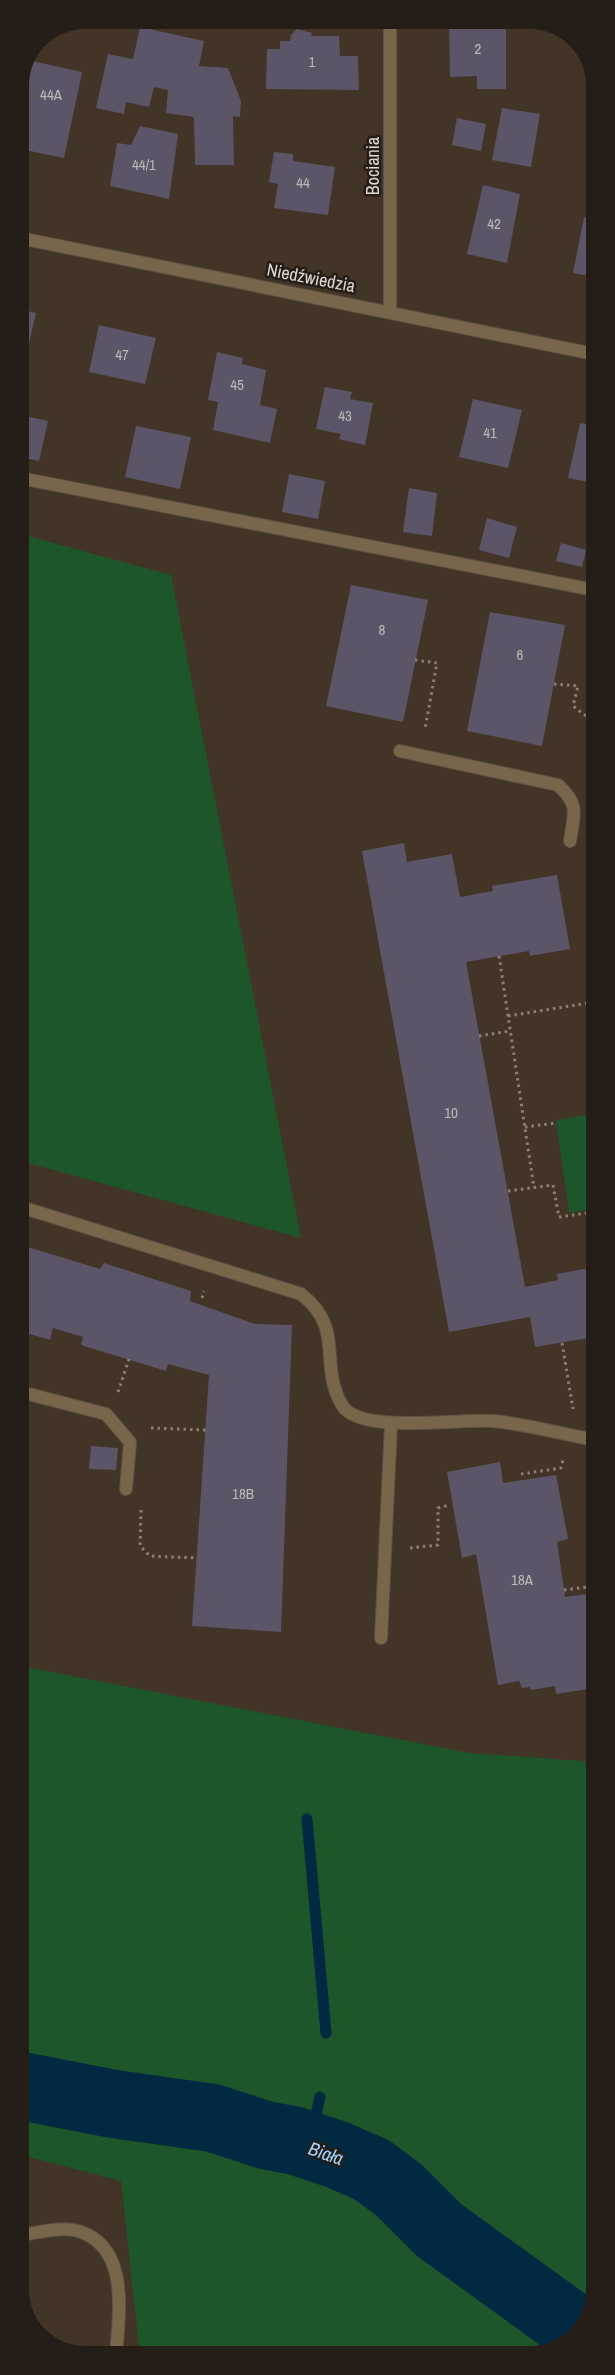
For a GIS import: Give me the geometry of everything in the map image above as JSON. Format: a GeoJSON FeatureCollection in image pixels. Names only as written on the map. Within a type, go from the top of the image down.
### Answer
{"type":"FeatureCollection","features":[{"type":"Feature","properties":{"kind":"street","name":"Bociania"},"geometry":{"type":"LineString","coordinates":[[390,29],[390,312]]}},
{"type":"Feature","properties":{"kind":"street","name":"Niedźwiedzia"},"geometry":{"type":"LineString","coordinates":[[29,240],[586,352]]}},
{"type":"Feature","properties":{"kind":"street"},"geometry":{"type":"LineString","coordinates":[[29,480],[586,588]]}},
{"type":"Feature","properties":{"kind":"street"},"geometry":{"type":"LineString","coordinates":[[400,751],[558,785],[572,797],[575,811],[570,841]]}},
{"type":"Feature","properties":{"kind":"street"},"geometry":{"type":"LineString","coordinates":[[29,1209],[301,1294],[316,1306],[328,1332],[333,1382],[342,1407],[358,1417],[391,1424],[493,1421],[586,1438]]}},
{"type":"Feature","properties":{"kind":"street"},"geometry":{"type":"LineString","coordinates":[[29,1394],[106,1414],[130,1442],[126,1489]]}},
{"type":"Feature","properties":{"kind":"street"},"geometry":{"type":"LineString","coordinates":[[381,1638],[391,1424]]}},
{"type":"Feature","properties":{"kind":"street"},"geometry":{"type":"LineString","coordinates":[[29,2234],[68,2229],[79,2231],[106,2248],[119,2286],[116,2346]]}},
{"type":"Feature","properties":{"kind":"path"},"geometry":{"type":"LineString","coordinates":[[415,660],[437,664],[420,754]]}},
{"type":"Feature","properties":{"kind":"path"},"geometry":{"type":"LineString","coordinates":[[554,684],[578,686],[573,706],[586,716]]}},
{"type":"Feature","properties":{"kind":"path"},"geometry":{"type":"LineString","coordinates":[[499,956],[534,1188]]}},
{"type":"Feature","properties":{"kind":"path"},"geometry":{"type":"LineString","coordinates":[[508,1016],[586,1003]]}},
{"type":"Feature","properties":{"kind":"path"},"geometry":{"type":"LineString","coordinates":[[479,1036],[510,1030]]}},
{"type":"Feature","properties":{"kind":"path"},"geometry":{"type":"LineString","coordinates":[[525,1127],[556,1123]]}},
{"type":"Feature","properties":{"kind":"path"},"geometry":{"type":"LineString","coordinates":[[508,1191],[553,1184],[559,1217],[586,1213]]}},
{"type":"Feature","properties":{"kind":"path"},"geometry":{"type":"LineString","coordinates":[[562,1343],[573,1412],[580,1413]]}},
{"type":"Feature","properties":{"kind":"path"},"geometry":{"type":"LineString","coordinates":[[118,1394],[129,1359]]}},
{"type":"Feature","properties":{"kind":"path"},"geometry":{"type":"LineString","coordinates":[[150,1428],[206,1430]]}},
{"type":"Feature","properties":{"kind":"path"},"geometry":{"type":"LineString","coordinates":[[521,1474],[561,1468],[569,1435]]}},
{"type":"Feature","properties":{"kind":"path"},"geometry":{"type":"LineString","coordinates":[[385,1552],[438,1544],[438,1508],[449,1505]]}},
{"type":"Feature","properties":{"kind":"path"},"geometry":{"type":"LineString","coordinates":[[564,1590],[586,1587]]}},
{"type":"Feature","properties":{"kind":"green space"},"geometry":{"type":"Polygon","coordinates":[[[29,536],[171,575],[301,1238],[29,1163],[29,536]]]}},
{"type":"Feature","properties":{"kind":"green space"},"geometry":{"type":"Polygon","coordinates":[[[586,1115],[586,1210],[569,1213],[556,1120],[586,1115]]]}},
{"type":"Feature","properties":{"kind":"green space"},"geometry":{"type":"Polygon","coordinates":[[[29,1668],[469,1753],[586,1761],[586,2298],[579,2318],[564,2335],[552,2342],[530,2346],[139,2346],[121,2181],[29,2157],[29,1668]]]}},
{"type":"Feature","properties":{"kind":"building"},"geometry":{"type":"Polygon","coordinates":[[[140,29],[149,29],[204,41],[199,66],[228,68],[241,101],[240,117],[233,116],[234,165],[195,165],[194,117],[166,113],[168,90],[154,87],[149,107],[126,102],[124,114],[96,108],[108,54],[133,59],[140,29]]]}},
{"type":"Feature","properties":{"kind":"building"},"geometry":{"type":"Polygon","coordinates":[[[297,29],[312,33],[311,36],[339,36],[340,56],[358,56],[359,90],[266,89],[267,49],[280,49],[280,41],[290,41],[291,35],[297,29]]]}},
{"type":"Feature","properties":{"kind":"building"},"geometry":{"type":"Polygon","coordinates":[[[449,29],[506,29],[506,89],[477,89],[477,76],[450,77],[449,29]]]}},
{"type":"Feature","properties":{"kind":"building"},"geometry":{"type":"Polygon","coordinates":[[[34,61],[82,72],[64,158],[29,151],[29,84],[34,61]]]}},
{"type":"Feature","properties":{"kind":"building"},"geometry":{"type":"Polygon","coordinates":[[[502,108],[540,114],[531,167],[492,160],[502,108]]]}},
{"type":"Feature","properties":{"kind":"building"},"geometry":{"type":"Polygon","coordinates":[[[457,118],[486,124],[481,151],[452,145],[457,118]]]}},
{"type":"Feature","properties":{"kind":"building"},"geometry":{"type":"Polygon","coordinates":[[[140,126],[178,134],[169,199],[110,186],[117,143],[131,145],[140,126]]]}},
{"type":"Feature","properties":{"kind":"building"},"geometry":{"type":"Polygon","coordinates":[[[274,152],[293,154],[293,161],[335,167],[328,215],[274,208],[278,184],[269,182],[274,152]]]}},
{"type":"Feature","properties":{"kind":"building"},"geometry":{"type":"Polygon","coordinates":[[[483,185],[520,194],[507,263],[467,254],[483,185]]]}},
{"type":"Feature","properties":{"kind":"building"},"geometry":{"type":"Polygon","coordinates":[[[584,217],[586,218],[586,275],[573,273],[584,217]]]}},
{"type":"Feature","properties":{"kind":"building"},"geometry":{"type":"Polygon","coordinates":[[[29,311],[36,313],[29,343],[29,311]]]}},
{"type":"Feature","properties":{"kind":"building"},"geometry":{"type":"Polygon","coordinates":[[[99,325],[156,338],[145,384],[89,372],[99,325]]]}},
{"type":"Feature","properties":{"kind":"building"},"geometry":{"type":"Polygon","coordinates":[[[217,352],[243,358],[242,364],[266,370],[260,405],[277,409],[270,443],[213,430],[218,402],[208,400],[217,352]]]}},
{"type":"Feature","properties":{"kind":"building"},"geometry":{"type":"Polygon","coordinates":[[[325,387],[352,392],[350,399],[373,403],[365,445],[339,439],[341,434],[316,429],[325,387]]]}},
{"type":"Feature","properties":{"kind":"building"},"geometry":{"type":"Polygon","coordinates":[[[473,399],[522,410],[508,468],[459,457],[473,399]]]}},
{"type":"Feature","properties":{"kind":"building"},"geometry":{"type":"Polygon","coordinates":[[[29,417],[48,421],[39,461],[29,459],[29,417]]]}},
{"type":"Feature","properties":{"kind":"building"},"geometry":{"type":"Polygon","coordinates":[[[580,423],[586,424],[586,481],[568,478],[580,423]]]}},
{"type":"Feature","properties":{"kind":"building"},"geometry":{"type":"Polygon","coordinates":[[[136,426],[191,437],[180,489],[125,477],[136,426]]]}},
{"type":"Feature","properties":{"kind":"building"},"geometry":{"type":"Polygon","coordinates":[[[289,474],[325,481],[318,519],[282,512],[289,474]]]}},
{"type":"Feature","properties":{"kind":"building"},"geometry":{"type":"Polygon","coordinates":[[[409,488],[437,493],[432,536],[403,532],[409,488]]]}},
{"type":"Feature","properties":{"kind":"building"},"geometry":{"type":"Polygon","coordinates":[[[487,518],[517,527],[509,558],[479,550],[487,518]]]}},
{"type":"Feature","properties":{"kind":"building"},"geometry":{"type":"Polygon","coordinates":[[[561,543],[586,550],[582,567],[556,561],[561,543]]]}},
{"type":"Feature","properties":{"kind":"building"},"geometry":{"type":"Polygon","coordinates":[[[351,585],[428,600],[403,722],[326,706],[351,585]]]}},
{"type":"Feature","properties":{"kind":"building"},"geometry":{"type":"Polygon","coordinates":[[[490,612],[565,625],[542,746],[467,731],[490,612]]]}},
{"type":"Feature","properties":{"kind":"building"},"geometry":{"type":"Polygon","coordinates":[[[404,843],[407,862],[452,854],[460,897],[493,891],[492,886],[557,875],[570,949],[530,956],[529,951],[466,962],[525,1287],[558,1280],[557,1274],[586,1269],[586,1338],[535,1347],[530,1317],[449,1332],[362,851],[404,843]]]}},
{"type":"Feature","properties":{"kind":"building"},"geometry":{"type":"Polygon","coordinates":[[[29,1247],[100,1269],[104,1263],[191,1291],[190,1301],[255,1324],[292,1325],[281,1632],[192,1626],[209,1375],[168,1364],[166,1371],[81,1345],[83,1337],[53,1328],[50,1340],[29,1334],[29,1247]]]}},
{"type":"Feature","properties":{"kind":"building"},"geometry":{"type":"Polygon","coordinates":[[[91,1446],[118,1448],[116,1470],[89,1469],[91,1446]]]}},
{"type":"Feature","properties":{"kind":"building"},"geometry":{"type":"Polygon","coordinates":[[[500,1462],[503,1483],[556,1475],[568,1539],[557,1542],[565,1597],[586,1594],[586,1689],[556,1694],[555,1686],[531,1690],[530,1687],[522,1688],[519,1681],[498,1685],[476,1554],[462,1558],[447,1472],[500,1462]]]}},
{"type":"Feature","properties":{"kind":"waterway"},"geometry":{"type":"LineString","coordinates":[[307,1819],[326,2033]]}},
{"type":"Feature","properties":{"kind":"waterway","name":"Biała"},"geometry":{"type":"LineString","coordinates":[[29,2088],[114,2104],[213,2118],[265,2135],[296,2141],[338,2155],[372,2170],[399,2190],[439,2230],[572,2326]]}},
{"type":"Feature","properties":{"kind":"waterway"},"geometry":{"type":"LineString","coordinates":[[309,2145],[320,2097]]}}]}
